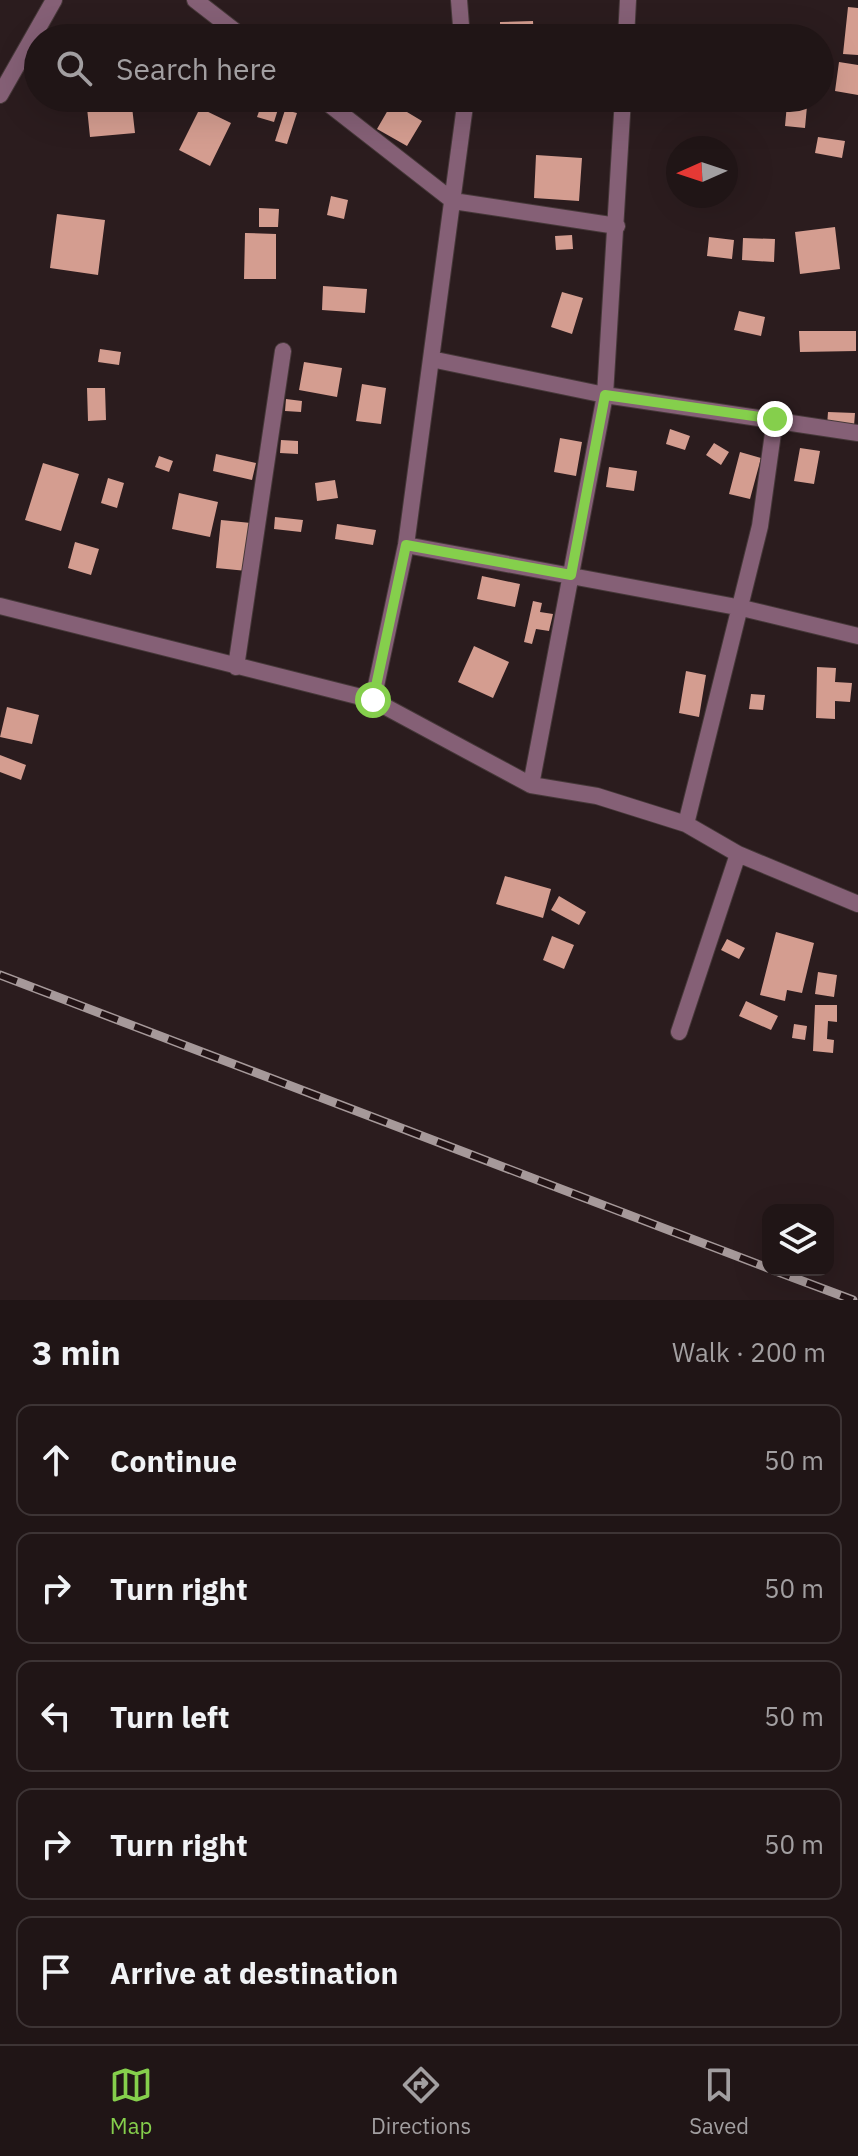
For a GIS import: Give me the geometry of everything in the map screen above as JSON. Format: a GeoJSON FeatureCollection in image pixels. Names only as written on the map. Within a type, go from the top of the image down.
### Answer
{"type":"FeatureCollection","features":[{"type":"Feature","properties":{"kind":"street"},"geometry":{"type":"LineString","coordinates":[[40,24],[54,0]]}},
{"type":"Feature","properties":{"kind":"street"},"geometry":{"type":"LineString","coordinates":[[195,0],[226,24]]}},
{"type":"Feature","properties":{"kind":"street"},"geometry":{"type":"LineString","coordinates":[[459,0],[461,24]]}},
{"type":"Feature","properties":{"kind":"street"},"geometry":{"type":"LineString","coordinates":[[627,24],[628,0]]}},
{"type":"Feature","properties":{"kind":"street"},"geometry":{"type":"LineString","coordinates":[[0,95],[24,53]]}},
{"type":"Feature","properties":{"kind":"street"},"geometry":{"type":"LineString","coordinates":[[339,112],[453,201],[617,226]]}},
{"type":"Feature","properties":{"kind":"street"},"geometry":{"type":"LineString","coordinates":[[373,700],[406,545],[464,112]]}},
{"type":"Feature","properties":{"kind":"street"},"geometry":{"type":"LineString","coordinates":[[531,785],[605,395],[622,112]]}},
{"type":"Feature","properties":{"kind":"street"},"geometry":{"type":"LineString","coordinates":[[236,667],[283,351]]}},
{"type":"Feature","properties":{"kind":"street"},"geometry":{"type":"LineString","coordinates":[[431,359],[605,395],[858,433]]}},
{"type":"Feature","properties":{"kind":"street"},"geometry":{"type":"LineString","coordinates":[[686,824],[742,608],[760,526],[775,419]]}},
{"type":"Feature","properties":{"kind":"street"},"geometry":{"type":"LineString","coordinates":[[406,545],[742,608],[858,636]]}},
{"type":"Feature","properties":{"kind":"street"},"geometry":{"type":"LineString","coordinates":[[0,606],[373,700],[531,785],[597,796],[686,824],[738,854],[858,904]]}},
{"type":"Feature","properties":{"kind":"street"},"geometry":{"type":"LineString","coordinates":[[679,1032],[738,854]]}},
{"type":"Feature","properties":{"kind":"building"},"geometry":{"type":"Polygon","coordinates":[[[848,7],[858,8],[858,55],[843,54],[848,7]]]}},
{"type":"Feature","properties":{"kind":"building"},"geometry":{"type":"Polygon","coordinates":[[[533,21],[533,24],[500,24],[533,21]]]}},
{"type":"Feature","properties":{"kind":"building"},"geometry":{"type":"Polygon","coordinates":[[[839,62],[858,65],[858,95],[835,91],[839,62]]]}},
{"type":"Feature","properties":{"kind":"building"},"geometry":{"type":"Polygon","coordinates":[[[87,112],[133,112],[135,133],[90,137],[87,112]]]}},
{"type":"Feature","properties":{"kind":"building"},"geometry":{"type":"Polygon","coordinates":[[[198,112],[208,112],[231,123],[210,166],[179,150],[198,112]]]}},
{"type":"Feature","properties":{"kind":"building"},"geometry":{"type":"Polygon","coordinates":[[[259,112],[277,112],[274,122],[257,117],[259,112]]]}},
{"type":"Feature","properties":{"kind":"building"},"geometry":{"type":"Polygon","coordinates":[[[284,112],[297,113],[287,144],[275,141],[284,112]]]}},
{"type":"Feature","properties":{"kind":"building"},"geometry":{"type":"Polygon","coordinates":[[[387,112],[407,112],[422,121],[407,146],[377,129],[387,112]]]}},
{"type":"Feature","properties":{"kind":"building"},"geometry":{"type":"Polygon","coordinates":[[[786,112],[806,112],[805,128],[785,126],[786,112]]]}},
{"type":"Feature","properties":{"kind":"building"},"geometry":{"type":"Polygon","coordinates":[[[818,137],[845,141],[842,158],[815,153],[818,137]]]}},
{"type":"Feature","properties":{"kind":"building"},"geometry":{"type":"Polygon","coordinates":[[[536,155],[582,158],[579,201],[534,198],[536,155]]]}},
{"type":"Feature","properties":{"kind":"building"},"geometry":{"type":"Polygon","coordinates":[[[331,196],[348,200],[344,219],[327,215],[331,196]]]}},
{"type":"Feature","properties":{"kind":"building"},"geometry":{"type":"Polygon","coordinates":[[[259,208],[279,209],[278,227],[259,227],[259,208]]]}},
{"type":"Feature","properties":{"kind":"building"},"geometry":{"type":"Polygon","coordinates":[[[57,214],[105,220],[98,275],[50,268],[57,214]]]}},
{"type":"Feature","properties":{"kind":"building"},"geometry":{"type":"Polygon","coordinates":[[[835,227],[840,269],[800,274],[795,232],[835,227]]]}},
{"type":"Feature","properties":{"kind":"building"},"geometry":{"type":"Polygon","coordinates":[[[245,233],[276,234],[276,279],[244,279],[245,233]]]}},
{"type":"Feature","properties":{"kind":"building"},"geometry":{"type":"Polygon","coordinates":[[[572,235],[573,249],[556,250],[555,236],[572,235]]]}},
{"type":"Feature","properties":{"kind":"building"},"geometry":{"type":"Polygon","coordinates":[[[709,237],[734,240],[732,259],[707,256],[709,237]]]}},
{"type":"Feature","properties":{"kind":"building"},"geometry":{"type":"Polygon","coordinates":[[[743,238],[775,239],[774,262],[742,260],[743,238]]]}},
{"type":"Feature","properties":{"kind":"building"},"geometry":{"type":"Polygon","coordinates":[[[323,286],[367,289],[365,313],[322,310],[323,286]]]}},
{"type":"Feature","properties":{"kind":"building"},"geometry":{"type":"Polygon","coordinates":[[[562,292],[583,298],[572,334],[551,327],[562,292]]]}},
{"type":"Feature","properties":{"kind":"building"},"geometry":{"type":"Polygon","coordinates":[[[739,311],[765,317],[761,336],[734,330],[739,311]]]}},
{"type":"Feature","properties":{"kind":"building"},"geometry":{"type":"Polygon","coordinates":[[[799,331],[856,331],[856,351],[800,352],[799,331]]]}},
{"type":"Feature","properties":{"kind":"building"},"geometry":{"type":"Polygon","coordinates":[[[100,349],[121,352],[119,365],[98,362],[100,349]]]}},
{"type":"Feature","properties":{"kind":"building"},"geometry":{"type":"Polygon","coordinates":[[[304,362],[342,368],[337,397],[299,390],[304,362]]]}},
{"type":"Feature","properties":{"kind":"building"},"geometry":{"type":"Polygon","coordinates":[[[362,384],[386,388],[381,424],[356,421],[362,384]]]}},
{"type":"Feature","properties":{"kind":"building"},"geometry":{"type":"Polygon","coordinates":[[[87,388],[105,388],[106,420],[88,421],[87,388]]]}},
{"type":"Feature","properties":{"kind":"building"},"geometry":{"type":"Polygon","coordinates":[[[286,399],[302,401],[301,412],[285,411],[286,399]]]}},
{"type":"Feature","properties":{"kind":"building"},"geometry":{"type":"Polygon","coordinates":[[[828,412],[855,413],[854,426],[827,426],[828,412]]]}},
{"type":"Feature","properties":{"kind":"building"},"geometry":{"type":"Polygon","coordinates":[[[670,429],[690,436],[685,450],[666,444],[670,429]]]}},
{"type":"Feature","properties":{"kind":"building"},"geometry":{"type":"Polygon","coordinates":[[[560,438],[582,442],[576,476],[554,472],[560,438]]]}},
{"type":"Feature","properties":{"kind":"building"},"geometry":{"type":"Polygon","coordinates":[[[281,440],[298,441],[298,454],[280,453],[281,440]]]}},
{"type":"Feature","properties":{"kind":"building"},"geometry":{"type":"Polygon","coordinates":[[[714,443],[729,452],[721,465],[706,455],[714,443]]]}},
{"type":"Feature","properties":{"kind":"building"},"geometry":{"type":"Polygon","coordinates":[[[800,448],[820,451],[814,484],[794,481],[800,448]]]}},
{"type":"Feature","properties":{"kind":"building"},"geometry":{"type":"Polygon","coordinates":[[[740,452],[761,458],[750,499],[729,494],[740,452]]]}},
{"type":"Feature","properties":{"kind":"building"},"geometry":{"type":"Polygon","coordinates":[[[216,454],[256,463],[252,480],[213,471],[216,454]]]}},
{"type":"Feature","properties":{"kind":"building"},"geometry":{"type":"Polygon","coordinates":[[[159,456],[173,461],[169,472],[155,467],[159,456]]]}},
{"type":"Feature","properties":{"kind":"building"},"geometry":{"type":"Polygon","coordinates":[[[43,463],[79,474],[61,531],[25,520],[43,463]]]}},
{"type":"Feature","properties":{"kind":"building"},"geometry":{"type":"Polygon","coordinates":[[[609,467],[637,471],[634,491],[606,487],[609,467]]]}},
{"type":"Feature","properties":{"kind":"building"},"geometry":{"type":"Polygon","coordinates":[[[108,478],[124,483],[117,508],[101,503],[108,478]]]}},
{"type":"Feature","properties":{"kind":"building"},"geometry":{"type":"Polygon","coordinates":[[[335,480],[338,498],[317,501],[315,483],[335,480]]]}},
{"type":"Feature","properties":{"kind":"building"},"geometry":{"type":"Polygon","coordinates":[[[179,493],[218,502],[210,537],[172,529],[179,493]]]}},
{"type":"Feature","properties":{"kind":"building"},"geometry":{"type":"Polygon","coordinates":[[[275,517],[303,520],[301,532],[274,529],[275,517]]]}},
{"type":"Feature","properties":{"kind":"building"},"geometry":{"type":"Polygon","coordinates":[[[221,520],[251,523],[247,571],[216,568],[221,520]]]}},
{"type":"Feature","properties":{"kind":"building"},"geometry":{"type":"Polygon","coordinates":[[[337,524],[376,530],[373,545],[335,539],[337,524]]]}},
{"type":"Feature","properties":{"kind":"building"},"geometry":{"type":"Polygon","coordinates":[[[75,542],[99,549],[91,575],[68,568],[75,542]]]}},
{"type":"Feature","properties":{"kind":"building"},"geometry":{"type":"Polygon","coordinates":[[[482,576],[520,584],[515,607],[477,599],[482,576]]]}},
{"type":"Feature","properties":{"kind":"building"},"geometry":{"type":"Polygon","coordinates":[[[533,601],[542,603],[540,612],[553,614],[549,631],[536,629],[532,644],[524,642],[533,601]]]}},
{"type":"Feature","properties":{"kind":"building"},"geometry":{"type":"Polygon","coordinates":[[[474,646],[509,662],[493,698],[458,682],[474,646]]]}},
{"type":"Feature","properties":{"kind":"building"},"geometry":{"type":"Polygon","coordinates":[[[817,667],[836,668],[835,682],[852,683],[850,702],[835,701],[835,719],[816,718],[817,667]]]}},
{"type":"Feature","properties":{"kind":"building"},"geometry":{"type":"Polygon","coordinates":[[[686,671],[706,675],[699,717],[679,713],[686,671]]]}},
{"type":"Feature","properties":{"kind":"building"},"geometry":{"type":"Polygon","coordinates":[[[751,694],[765,695],[763,710],[749,709],[751,694]]]}},
{"type":"Feature","properties":{"kind":"building"},"geometry":{"type":"Polygon","coordinates":[[[7,707],[39,715],[32,744],[0,737],[7,707]]]}},
{"type":"Feature","properties":{"kind":"building"},"geometry":{"type":"Polygon","coordinates":[[[0,755],[26,765],[21,780],[0,772],[0,755]]]}},
{"type":"Feature","properties":{"kind":"building"},"geometry":{"type":"Polygon","coordinates":[[[505,876],[551,889],[543,918],[496,904],[505,876]]]}},
{"type":"Feature","properties":{"kind":"building"},"geometry":{"type":"Polygon","coordinates":[[[559,896],[586,912],[579,925],[551,910],[559,896]]]}},
{"type":"Feature","properties":{"kind":"building"},"geometry":{"type":"Polygon","coordinates":[[[776,932],[814,943],[802,993],[787,990],[785,1001],[760,995],[776,932]]]}},
{"type":"Feature","properties":{"kind":"building"},"geometry":{"type":"Polygon","coordinates":[[[552,936],[574,945],[564,969],[543,960],[552,936]]]}},
{"type":"Feature","properties":{"kind":"building"},"geometry":{"type":"Polygon","coordinates":[[[727,939],[745,948],[739,959],[721,950],[727,939]]]}},
{"type":"Feature","properties":{"kind":"building"},"geometry":{"type":"Polygon","coordinates":[[[818,972],[837,975],[834,997],[815,994],[818,972]]]}},
{"type":"Feature","properties":{"kind":"building"},"geometry":{"type":"Polygon","coordinates":[[[746,1001],[778,1016],[771,1030],[739,1016],[746,1001]]]}},
{"type":"Feature","properties":{"kind":"building"},"geometry":{"type":"Polygon","coordinates":[[[815,1005],[837,1005],[837,1022],[828,1021],[827,1039],[834,1040],[833,1053],[813,1051],[815,1005]]]}},
{"type":"Feature","properties":{"kind":"building"},"geometry":{"type":"Polygon","coordinates":[[[794,1024],[807,1026],[805,1040],[792,1038],[794,1024]]]}},
{"type":"Feature","properties":{"kind":"railway"},"geometry":{"type":"LineString","coordinates":[[0,975],[762,1266]]}},
{"type":"Feature","properties":{"kind":"railway"},"geometry":{"type":"LineString","coordinates":[[789,1276],[853,1300]]}},
{"type":"Feature","properties":{"kind":"route"},"geometry":{"type":"LineString","coordinates":[[373,700],[406,545],[571,575],[605,395],[775,419]]}}]}
